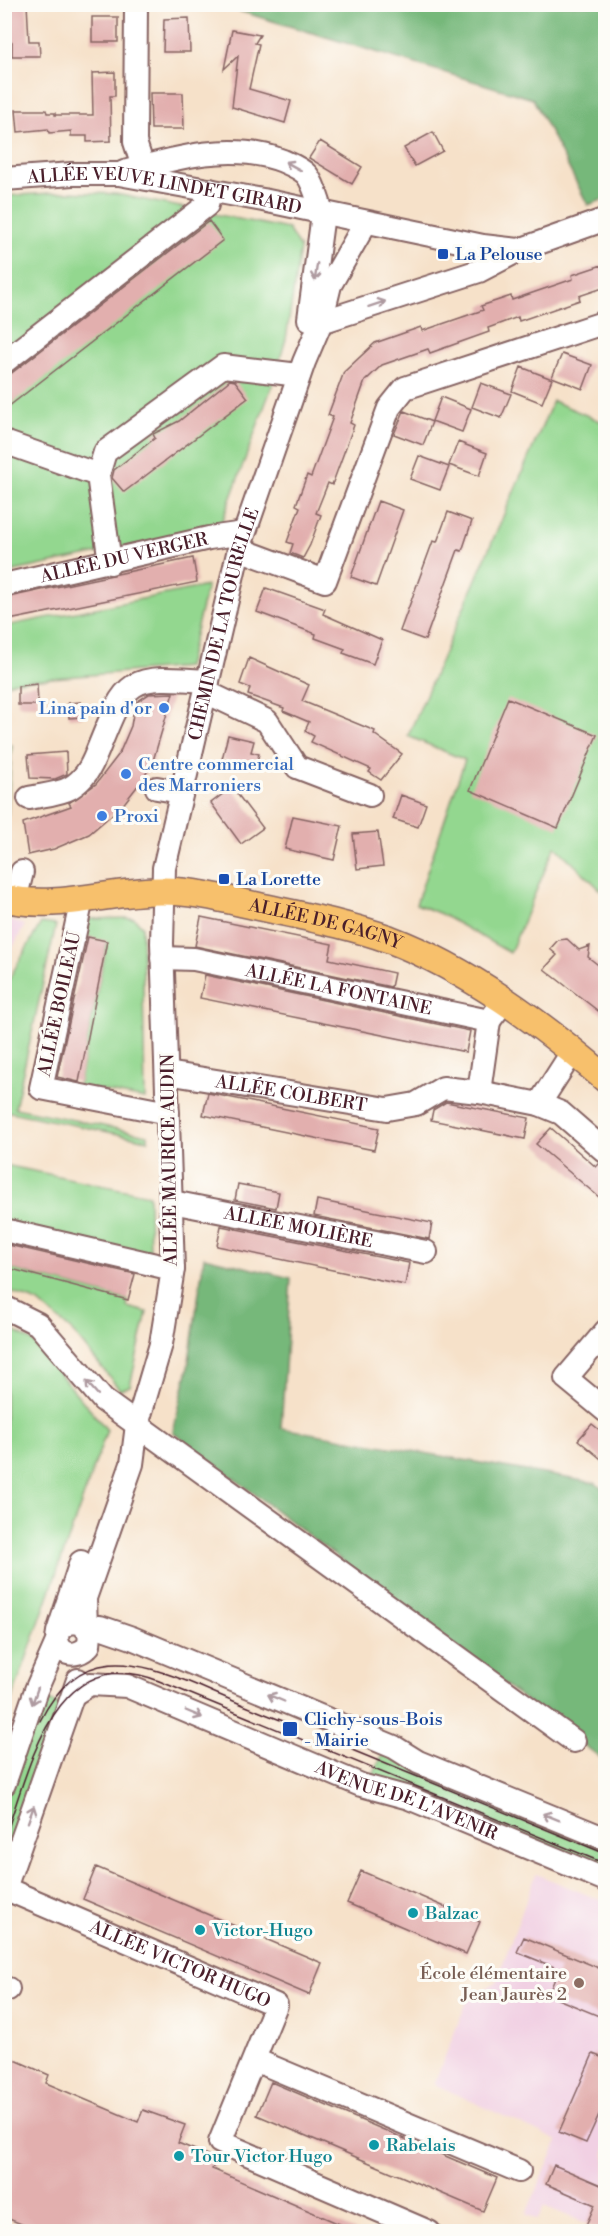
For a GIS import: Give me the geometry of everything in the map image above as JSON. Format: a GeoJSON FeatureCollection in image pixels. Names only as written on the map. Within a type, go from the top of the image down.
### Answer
{"type":"FeatureCollection","features":[{"type":"Feature","properties":{"kind":"main road","name":"ALLÉE DE GAGNY"},"geometry":{"type":"LineString","coordinates":[[10,899],[81,899],[163,891],[225,899],[366,931],[409,948],[496,1011],[573,1051],[606,1079]]}},
{"type":"Feature","properties":{"kind":"street"},"geometry":{"type":"LineString","coordinates":[[136,4],[135,142],[143,167]]}},
{"type":"Feature","properties":{"kind":"street"},"geometry":{"type":"LineString","coordinates":[[119,174],[175,158],[231,152],[263,153],[291,164],[307,174],[323,214]]}},
{"type":"Feature","properties":{"kind":"street","name":"ALLÉE VEUVE LINDET GIRARD"},"geometry":{"type":"LineString","coordinates":[[4,179],[72,174],[119,174],[210,190],[483,246],[519,250]]}},
{"type":"Feature","properties":{"kind":"street"},"geometry":{"type":"LineString","coordinates":[[4,362],[207,205],[210,190]]}},
{"type":"Feature","properties":{"kind":"street","name":"CHEMIN DE LA TOURELLE"},"geometry":{"type":"LineString","coordinates":[[302,368],[323,214]]}},
{"type":"Feature","properties":{"kind":"street"},"geometry":{"type":"LineString","coordinates":[[321,322],[479,271],[519,250],[606,219]]}},
{"type":"Feature","properties":{"kind":"street","name":"CHEMIN DE LA TOURELLE"},"geometry":{"type":"LineString","coordinates":[[163,891],[164,868],[181,792],[242,541],[302,368],[321,322],[330,285],[366,222]]}},
{"type":"Feature","properties":{"kind":"street"},"geometry":{"type":"LineString","coordinates":[[242,541],[325,581],[389,408],[405,388],[606,322]]}},
{"type":"Feature","properties":{"kind":"street"},"geometry":{"type":"LineString","coordinates":[[110,563],[98,475],[105,452],[223,366],[302,368]]}},
{"type":"Feature","properties":{"kind":"street"},"geometry":{"type":"LineString","coordinates":[[4,442],[98,475]]}},
{"type":"Feature","properties":{"kind":"street","name":"ALLÉE DU VERGER"},"geometry":{"type":"LineString","coordinates":[[4,585],[110,563],[215,537],[242,541]]}},
{"type":"Feature","properties":{"kind":"street"},"geometry":{"type":"LineString","coordinates":[[29,798],[69,788],[87,773],[117,702],[125,692],[140,682],[162,678],[207,687],[267,721],[297,767],[370,795]]}},
{"type":"Feature","properties":{"kind":"street"},"geometry":{"type":"LineString","coordinates":[[157,788],[181,792]]}},
{"type":"Feature","properties":{"kind":"street"},"geometry":{"type":"LineString","coordinates":[[10,899],[22,872]]}},
{"type":"Feature","properties":{"kind":"street","name":"ALLÉE MAURICE AUDIN"},"geometry":{"type":"LineString","coordinates":[[86,1627],[85,1599],[132,1464],[137,1425],[160,1344],[172,1269],[172,1202],[162,958],[163,891]]}},
{"type":"Feature","properties":{"kind":"street","name":"ALLÉE BOILEAU"},"geometry":{"type":"LineString","coordinates":[[81,899],[41,1088],[168,1113]]}},
{"type":"Feature","properties":{"kind":"street","name":"ALLÉE LA FONTAINE"},"geometry":{"type":"LineString","coordinates":[[162,958],[194,959],[496,1011]]}},
{"type":"Feature","properties":{"kind":"street"},"geometry":{"type":"LineString","coordinates":[[496,1011],[479,1092],[539,1104],[561,1113],[606,1152]]}},
{"type":"Feature","properties":{"kind":"street"},"geometry":{"type":"LineString","coordinates":[[539,1104],[573,1051]]}},
{"type":"Feature","properties":{"kind":"street","name":"ALLÉE COLBERT"},"geometry":{"type":"LineString","coordinates":[[167,1073],[387,1109],[416,1104],[443,1088],[479,1092]]}},
{"type":"Feature","properties":{"kind":"street","name":"ALLÉE MOLIÈRE"},"geometry":{"type":"LineString","coordinates":[[172,1202],[426,1252]]}},
{"type":"Feature","properties":{"kind":"street"},"geometry":{"type":"LineString","coordinates":[[4,1230],[172,1269]]}},
{"type":"Feature","properties":{"kind":"street"},"geometry":{"type":"LineString","coordinates":[[4,1307],[38,1324],[103,1400],[574,1741]]}},
{"type":"Feature","properties":{"kind":"street"},"geometry":{"type":"LineString","coordinates":[[606,1331],[566,1378],[606,1411]]}},
{"type":"Feature","properties":{"kind":"street","name":"ALLÉE MAURICE AUDIN"},"geometry":{"type":"LineString","coordinates":[[5,1889],[74,1694],[72,1648],[118,1460],[137,1425]]}},
{"type":"Feature","properties":{"kind":"street","name":"AVENUE DE L'AVENIR"},"geometry":{"type":"LineString","coordinates":[[72,1648],[76,1622],[86,1627],[100,1627],[143,1642],[394,1747],[418,1762],[606,1839]]}},
{"type":"Feature","properties":{"kind":"street"},"geometry":{"type":"LineString","coordinates":[[72,1648],[101,1683],[81,1688],[74,1694]]}},
{"type":"Feature","properties":{"kind":"street","name":"ALLÉE MAURICE AUDIN"},"geometry":{"type":"LineString","coordinates":[[4,1784],[36,1690],[72,1648]]}},
{"type":"Feature","properties":{"kind":"street","name":"AVENUE DE L'AVENIR"},"geometry":{"type":"LineString","coordinates":[[101,1683],[140,1691],[361,1785],[409,1797],[606,1880]]}},
{"type":"Feature","properties":{"kind":"street","name":"ALLÉE VICTOR HUGO"},"geometry":{"type":"LineString","coordinates":[[5,1889],[276,2005],[220,2142],[429,2232]]}},
{"type":"Feature","properties":{"kind":"street"},"geometry":{"type":"LineString","coordinates":[[255,2060],[519,2171]]}},
{"type":"Feature","properties":{"kind":"shaded area"},"geometry":{"type":"Polygon","coordinates":[[[4,919],[25,925],[5,962],[4,919]]]}},
{"type":"Feature","properties":{"kind":"shaded area"},"geometry":{"type":"Polygon","coordinates":[[[536,1874],[605,1902],[605,2231],[544,2206],[537,2220],[526,2214],[558,2141],[434,2084],[467,2001],[496,1982],[536,1874]]]}},
{"type":"Feature","properties":{"kind":"green space"},"geometry":{"type":"Polygon","coordinates":[[[219,5],[605,5],[605,199],[588,205],[533,99],[219,5]]]}},
{"type":"Feature","properties":{"kind":"green space"},"geometry":{"type":"Polygon","coordinates":[[[67,192],[116,194],[288,229],[300,248],[286,339],[272,386],[220,527],[5,573],[5,196],[67,192]]]}},
{"type":"Feature","properties":{"kind":"green space"},"geometry":{"type":"Polygon","coordinates":[[[553,401],[605,423],[605,894],[555,846],[510,953],[441,914],[416,904],[465,760],[408,736],[553,401]]]}},
{"type":"Feature","properties":{"kind":"green space"},"geometry":{"type":"Polygon","coordinates":[[[207,586],[187,667],[16,681],[5,685],[5,626],[207,586]]]}},
{"type":"Feature","properties":{"kind":"green space"},"geometry":{"type":"Polygon","coordinates":[[[4,744],[12,745],[5,851],[4,744]]]}},
{"type":"Feature","properties":{"kind":"green space"},"geometry":{"type":"Polygon","coordinates":[[[134,918],[142,926],[145,1099],[78,1086],[107,942],[84,936],[88,919],[134,918]]]}},
{"type":"Feature","properties":{"kind":"green space"},"geometry":{"type":"Polygon","coordinates":[[[41,923],[56,925],[15,1108],[148,1135],[148,1140],[5,1111],[5,986],[41,923]]]}},
{"type":"Feature","properties":{"kind":"green space"},"geometry":{"type":"Polygon","coordinates":[[[5,1165],[149,1195],[150,1258],[5,1222],[5,1165]]]}},
{"type":"Feature","properties":{"kind":"green space"},"geometry":{"type":"Polygon","coordinates":[[[204,1257],[291,1278],[281,1428],[595,1483],[605,1491],[605,1761],[173,1432],[188,1368],[204,1257]]]}},
{"type":"Feature","properties":{"kind":"green space"},"geometry":{"type":"Polygon","coordinates":[[[4,1267],[128,1300],[127,1307],[147,1312],[130,1386],[120,1390],[73,1332],[38,1302],[5,1290],[4,1267]]]}},
{"type":"Feature","properties":{"kind":"green space"},"geometry":{"type":"Polygon","coordinates":[[[5,1326],[32,1341],[107,1430],[5,1719],[5,1326]]]}},
{"type":"Feature","properties":{"kind":"green space"},"geometry":{"type":"Polygon","coordinates":[[[41,1698],[62,1706],[10,1850],[5,1848],[5,1800],[41,1698]]]}},
{"type":"Feature","properties":{"kind":"green space"},"geometry":{"type":"Polygon","coordinates":[[[385,1749],[605,1844],[605,1873],[371,1780],[385,1749]]]}},
{"type":"Feature","properties":{"kind":"building"},"geometry":{"type":"Polygon","coordinates":[[[4,4],[27,4],[29,41],[39,41],[40,56],[12,56],[12,42],[7,42],[4,4]]]}},
{"type":"Feature","properties":{"kind":"building"},"geometry":{"type":"Polygon","coordinates":[[[92,17],[118,17],[118,42],[92,42],[92,17]]]}},
{"type":"Feature","properties":{"kind":"building"},"geometry":{"type":"Polygon","coordinates":[[[189,18],[190,52],[163,52],[164,19],[189,18]]]}},
{"type":"Feature","properties":{"kind":"building"},"geometry":{"type":"Polygon","coordinates":[[[232,30],[260,35],[255,43],[259,44],[249,89],[291,101],[285,123],[232,107],[238,56],[224,69],[232,30]]]}},
{"type":"Feature","properties":{"kind":"building"},"geometry":{"type":"Polygon","coordinates":[[[115,72],[115,96],[110,96],[111,141],[87,142],[87,136],[71,136],[71,131],[49,133],[48,129],[18,132],[16,110],[46,110],[47,113],[55,113],[55,115],[93,115],[92,73],[115,72]]]}},
{"type":"Feature","properties":{"kind":"building"},"geometry":{"type":"Polygon","coordinates":[[[150,93],[183,93],[184,129],[151,129],[150,93]]]}},
{"type":"Feature","properties":{"kind":"building"},"geometry":{"type":"Polygon","coordinates":[[[433,132],[443,151],[415,166],[404,148],[433,132]]]}},
{"type":"Feature","properties":{"kind":"building"},"geometry":{"type":"Polygon","coordinates":[[[320,141],[362,167],[352,184],[309,158],[320,141]]]}},
{"type":"Feature","properties":{"kind":"building"},"geometry":{"type":"Polygon","coordinates":[[[209,221],[223,240],[4,410],[4,379],[209,221]]]}},
{"type":"Feature","properties":{"kind":"building"},"geometry":{"type":"Polygon","coordinates":[[[602,265],[606,287],[579,296],[580,300],[519,321],[518,317],[488,328],[489,332],[430,353],[428,349],[382,365],[365,381],[350,423],[354,425],[332,485],[328,483],[316,513],[321,515],[310,545],[303,558],[290,553],[293,544],[287,542],[300,507],[296,505],[307,475],[311,477],[333,417],[328,415],[344,372],[375,343],[421,327],[422,331],[483,310],[481,306],[511,296],[512,300],[573,279],[572,275],[602,265]]]}},
{"type":"Feature","properties":{"kind":"building"},"geometry":{"type":"Polygon","coordinates":[[[562,354],[592,365],[583,389],[552,377],[562,354]]]}},
{"type":"Feature","properties":{"kind":"building"},"geometry":{"type":"Polygon","coordinates":[[[521,367],[552,379],[542,403],[512,391],[521,367]]]}},
{"type":"Feature","properties":{"kind":"building"},"geometry":{"type":"Polygon","coordinates":[[[230,380],[235,381],[248,398],[124,492],[112,478],[114,470],[155,438],[153,434],[179,421],[230,380]]]}},
{"type":"Feature","properties":{"kind":"building"},"geometry":{"type":"Polygon","coordinates":[[[481,383],[511,394],[501,418],[472,407],[481,383]]]}},
{"type":"Feature","properties":{"kind":"building"},"geometry":{"type":"Polygon","coordinates":[[[441,397],[471,409],[462,432],[432,421],[441,397]]]}},
{"type":"Feature","properties":{"kind":"building"},"geometry":{"type":"Polygon","coordinates":[[[404,411],[432,422],[423,445],[394,434],[404,411]]]}},
{"type":"Feature","properties":{"kind":"building"},"geometry":{"type":"Polygon","coordinates":[[[458,442],[487,453],[479,476],[449,465],[458,442]]]}},
{"type":"Feature","properties":{"kind":"building"},"geometry":{"type":"Polygon","coordinates":[[[419,456],[449,467],[440,490],[410,479],[419,456]]]}},
{"type":"Feature","properties":{"kind":"building"},"geometry":{"type":"Polygon","coordinates":[[[378,501],[403,510],[376,586],[351,577],[378,501]]]}},
{"type":"Feature","properties":{"kind":"building"},"geometry":{"type":"Polygon","coordinates":[[[448,512],[472,521],[462,551],[458,550],[425,640],[400,631],[433,541],[437,542],[448,512]]]}},
{"type":"Feature","properties":{"kind":"building"},"geometry":{"type":"Polygon","coordinates":[[[193,558],[197,582],[4,621],[4,598],[193,558]]]}},
{"type":"Feature","properties":{"kind":"building"},"geometry":{"type":"Polygon","coordinates":[[[266,588],[325,609],[323,614],[382,640],[373,664],[343,653],[345,649],[315,638],[316,634],[257,612],[266,588]]]}},
{"type":"Feature","properties":{"kind":"building"},"geometry":{"type":"Polygon","coordinates":[[[249,658],[309,685],[302,701],[375,731],[374,734],[402,754],[381,780],[369,772],[371,769],[311,742],[314,736],[305,731],[309,722],[283,711],[284,708],[248,695],[250,688],[240,684],[249,658]]]}},
{"type":"Feature","properties":{"kind":"building"},"geometry":{"type":"Polygon","coordinates":[[[37,684],[38,705],[18,705],[18,686],[37,684]]]}},
{"type":"Feature","properties":{"kind":"building","name":"Centre commercial des Marroniers"},"geometry":{"type":"Polygon","coordinates":[[[173,693],[153,761],[143,779],[122,806],[89,834],[54,849],[28,855],[23,823],[71,806],[69,803],[96,784],[119,754],[131,726],[135,703],[149,694],[173,693]]]}},
{"type":"Feature","properties":{"kind":"building"},"geometry":{"type":"Polygon","coordinates":[[[508,698],[597,735],[558,828],[470,790],[508,698]]]}},
{"type":"Feature","properties":{"kind":"building"},"geometry":{"type":"Polygon","coordinates":[[[81,702],[82,717],[69,718],[68,703],[81,702]]]}},
{"type":"Feature","properties":{"kind":"building"},"geometry":{"type":"Polygon","coordinates":[[[228,735],[254,741],[251,752],[259,754],[255,768],[222,759],[228,735]]]}},
{"type":"Feature","properties":{"kind":"building"},"geometry":{"type":"Polygon","coordinates":[[[66,752],[67,774],[55,779],[30,778],[28,755],[66,752]]]}},
{"type":"Feature","properties":{"kind":"building"},"geometry":{"type":"Polygon","coordinates":[[[232,787],[263,828],[241,844],[211,803],[232,787]]]}},
{"type":"Feature","properties":{"kind":"building"},"geometry":{"type":"Polygon","coordinates":[[[401,795],[426,804],[418,827],[393,819],[401,795]]]}},
{"type":"Feature","properties":{"kind":"building"},"geometry":{"type":"Polygon","coordinates":[[[293,816],[342,826],[334,860],[285,849],[293,816]]]}},
{"type":"Feature","properties":{"kind":"building"},"geometry":{"type":"Polygon","coordinates":[[[378,832],[383,866],[357,869],[353,834],[378,832]]]}},
{"type":"Feature","properties":{"kind":"building"},"geometry":{"type":"Polygon","coordinates":[[[201,917],[332,944],[329,959],[394,973],[391,987],[195,946],[201,917]]]}},
{"type":"Feature","properties":{"kind":"building"},"geometry":{"type":"Polygon","coordinates":[[[88,937],[107,941],[79,1082],[57,1077],[88,937]]]}},
{"type":"Feature","properties":{"kind":"building"},"geometry":{"type":"Polygon","coordinates":[[[567,939],[579,950],[590,946],[588,957],[606,971],[606,1017],[544,969],[557,955],[550,949],[558,940],[567,939]]]}},
{"type":"Feature","properties":{"kind":"building"},"geometry":{"type":"Polygon","coordinates":[[[205,975],[470,1031],[466,1052],[200,998],[205,975]]]}},
{"type":"Feature","properties":{"kind":"building"},"geometry":{"type":"Polygon","coordinates":[[[208,1093],[379,1128],[374,1150],[203,1115],[208,1093]]]}},
{"type":"Feature","properties":{"kind":"building"},"geometry":{"type":"Polygon","coordinates":[[[446,1102],[529,1118],[525,1139],[431,1120],[433,1110],[446,1102]]]}},
{"type":"Feature","properties":{"kind":"building"},"geometry":{"type":"Polygon","coordinates":[[[551,1128],[596,1167],[600,1163],[606,1165],[606,1203],[536,1144],[551,1128]]]}},
{"type":"Feature","properties":{"kind":"building"},"geometry":{"type":"Polygon","coordinates":[[[238,1184],[279,1192],[276,1208],[235,1200],[238,1184]]]}},
{"type":"Feature","properties":{"kind":"building"},"geometry":{"type":"Polygon","coordinates":[[[317,1200],[432,1223],[429,1239],[314,1216],[317,1200]]]}},
{"type":"Feature","properties":{"kind":"building"},"geometry":{"type":"Polygon","coordinates":[[[221,1226],[409,1263],[405,1285],[217,1246],[221,1226]]]}},
{"type":"Feature","properties":{"kind":"building"},"geometry":{"type":"Polygon","coordinates":[[[4,1244],[135,1274],[128,1300],[4,1267],[4,1244]]]}},
{"type":"Feature","properties":{"kind":"building"},"geometry":{"type":"Polygon","coordinates":[[[592,1424],[606,1435],[606,1463],[578,1440],[592,1424]]]}},
{"type":"Feature","properties":{"kind":"building","name":"Victor-Hugo"},"geometry":{"type":"Polygon","coordinates":[[[96,1867],[322,1963],[309,1995],[83,1899],[96,1867]]]}},
{"type":"Feature","properties":{"kind":"building","name":"Balzac"},"geometry":{"type":"Polygon","coordinates":[[[361,1871],[480,1922],[466,1954],[347,1903],[361,1871]]]}},
{"type":"Feature","properties":{"kind":"building","name":"École élémentaire Jean Jaurès 2"},"geometry":{"type":"Polygon","coordinates":[[[524,1937],[606,1971],[606,2019],[548,1995],[559,1969],[517,1952],[524,1937]]]}},
{"type":"Feature","properties":{"kind":"building"},"geometry":{"type":"Polygon","coordinates":[[[593,2054],[606,2059],[606,2099],[586,2143],[559,2132],[593,2054]]]}},
{"type":"Feature","properties":{"kind":"building"},"geometry":{"type":"Polygon","coordinates":[[[4,2055],[49,2075],[46,2083],[138,2122],[143,2110],[185,2125],[178,2143],[217,2159],[212,2169],[358,2232],[41,2232],[4,2217],[4,2055]]]}},
{"type":"Feature","properties":{"kind":"building","name":"Rabelais"},"geometry":{"type":"Polygon","coordinates":[[[271,2082],[497,2178],[483,2211],[257,2115],[271,2082]]]}},
{"type":"Feature","properties":{"kind":"building"},"geometry":{"type":"Polygon","coordinates":[[[554,2165],[603,2186],[606,2181],[606,2232],[586,2225],[595,2205],[546,2184],[554,2165]]]}},
{"type":"Feature","properties":{"kind":"tram line"},"geometry":{"type":"LineString","coordinates":[[40,1721],[55,1696],[72,1679],[90,1669],[110,1664],[131,1665],[176,1677],[283,1721]]}},
{"type":"Feature","properties":{"kind":"tram line"},"geometry":{"type":"LineString","coordinates":[[4,1840],[36,1748],[51,1718],[70,1694],[94,1678],[123,1673],[159,1681],[606,1864]]}},
{"type":"Feature","properties":{"kind":"tram line"},"geometry":{"type":"LineString","coordinates":[[352,1750],[606,1854]]}},
{"type":"Feature","properties":{"kind":"place","name":"La Pelouse"},"geometry":{"type":"Point","coordinates":[443,254]}},
{"type":"Feature","properties":{"kind":"place","name":"Lina pain d'or"},"geometry":{"type":"Point","coordinates":[164,708]}},
{"type":"Feature","properties":{"kind":"place","name":"Centre commercial des Marroniers"},"geometry":{"type":"Point","coordinates":[126,774]}},
{"type":"Feature","properties":{"kind":"place","name":"Proxi"},"geometry":{"type":"Point","coordinates":[102,816]}},
{"type":"Feature","properties":{"kind":"place","name":"La Lorette"},"geometry":{"type":"Point","coordinates":[224,879]}},
{"type":"Feature","properties":{"kind":"place","name":"Clichy-sous-Bois - Mairie"},"geometry":{"type":"Point","coordinates":[290,1729]}},
{"type":"Feature","properties":{"kind":"place","name":"Balzac"},"geometry":{"type":"Point","coordinates":[413,1913]}},
{"type":"Feature","properties":{"kind":"place","name":"Victor-Hugo"},"geometry":{"type":"Point","coordinates":[200,1930]}},
{"type":"Feature","properties":{"kind":"place","name":"École élémentaire Jean Jaurès 2"},"geometry":{"type":"Point","coordinates":[579,1983]}},
{"type":"Feature","properties":{"kind":"place","name":"Rabelais"},"geometry":{"type":"Point","coordinates":[374,2145]}},
{"type":"Feature","properties":{"kind":"place","name":"Tour Victor Hugo"},"geometry":{"type":"Point","coordinates":[179,2156]}}]}
